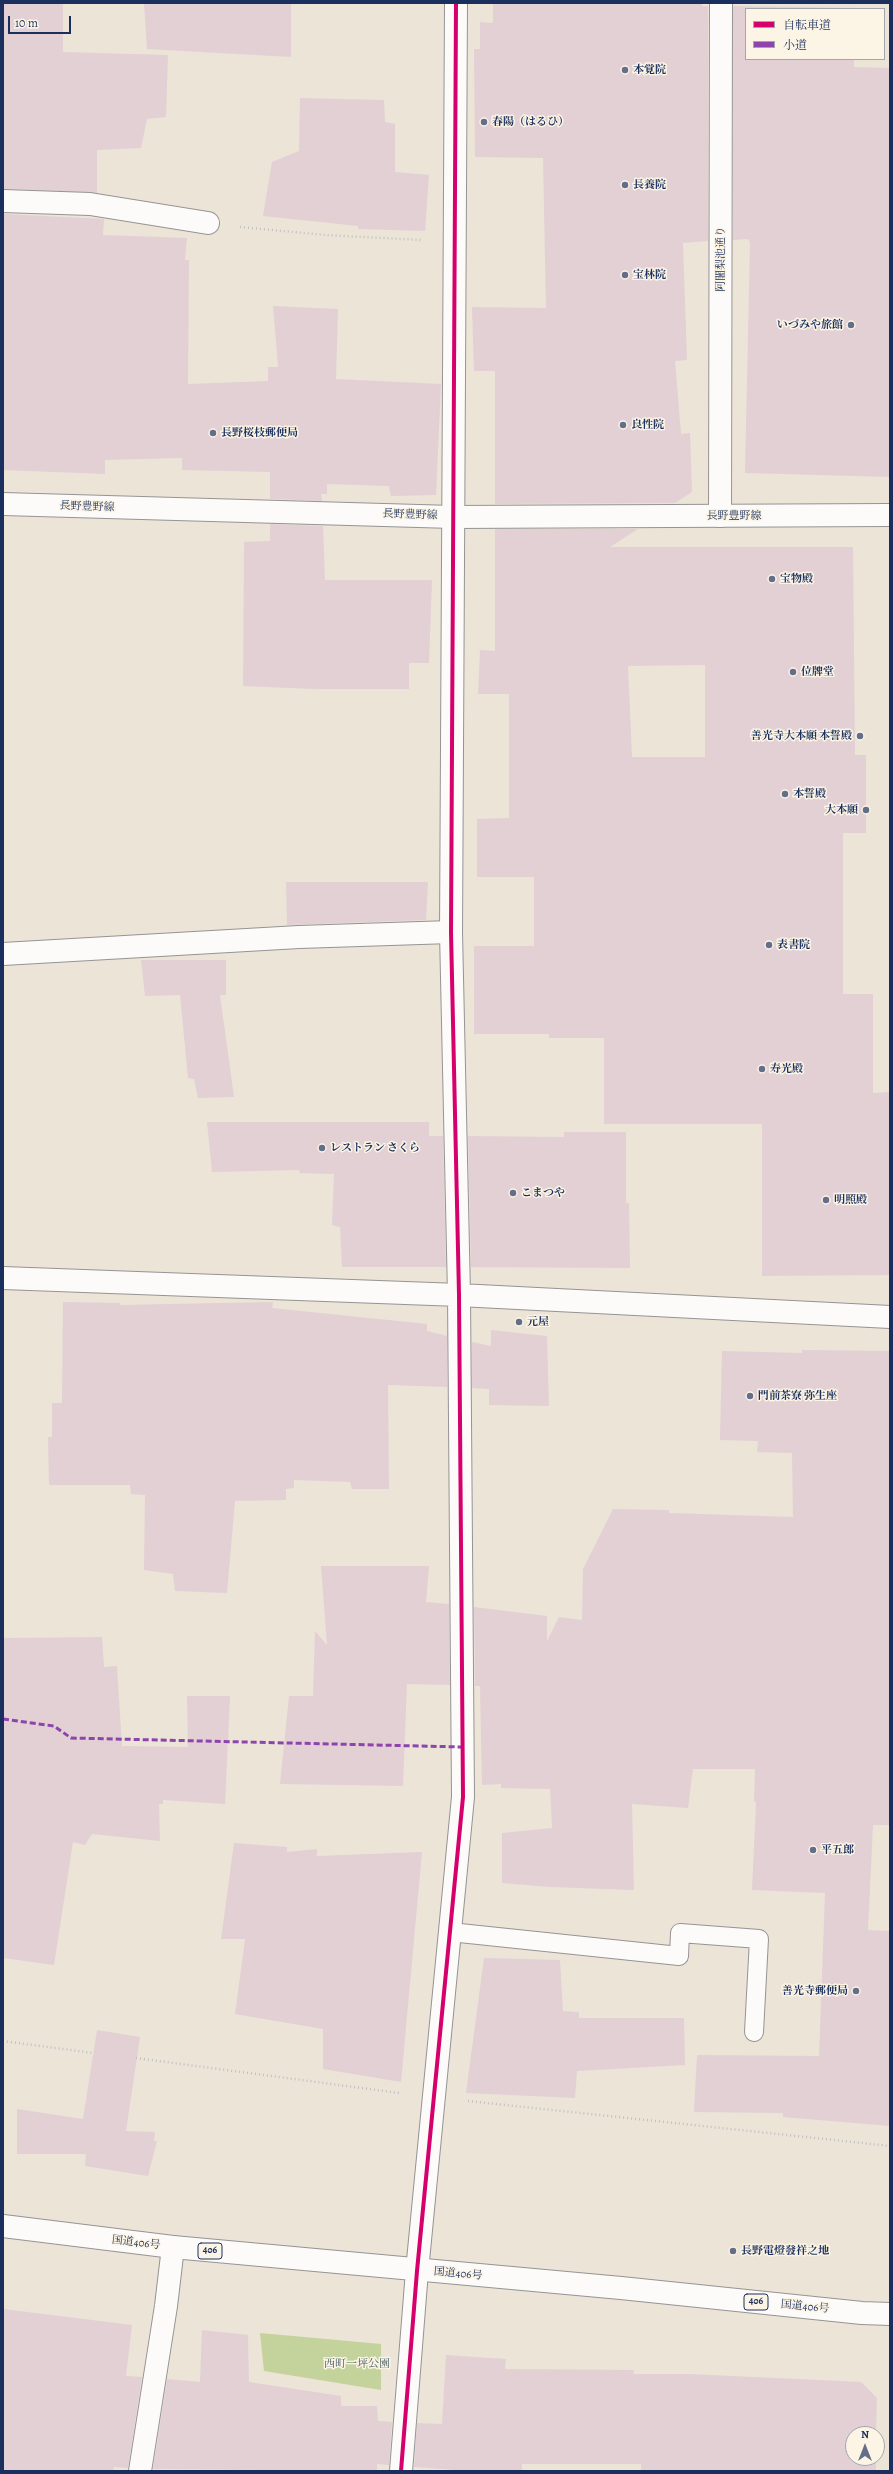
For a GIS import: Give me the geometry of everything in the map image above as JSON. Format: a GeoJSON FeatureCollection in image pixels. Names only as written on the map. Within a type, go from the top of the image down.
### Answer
{"type":"FeatureCollection","features":[{"type":"Feature","properties":{"kind":"main road"},"geometry":{"type":"LineString","coordinates":[[401,2471],[417,2271],[435,2098],[463,1797],[459,1295],[451,932],[456,3]]}},
{"type":"Feature","properties":{"kind":"main road","name":"阿闍梨池通り"},"geometry":{"type":"LineString","coordinates":[[720,516],[721,3]]}},
{"type":"Feature","properties":{"kind":"main road"},"geometry":{"type":"LineString","coordinates":[[3,201],[90,204],[208,223]]}},
{"type":"Feature","properties":{"kind":"main road","name":"長野豊野線"},"geometry":{"type":"LineString","coordinates":[[3,504],[453,516],[890,515]]}},
{"type":"Feature","properties":{"kind":"main road"},"geometry":{"type":"LineString","coordinates":[[3,954],[299,937],[451,932]]}},
{"type":"Feature","properties":{"kind":"main road"},"geometry":{"type":"LineString","coordinates":[[3,1278],[459,1295],[890,1317]]}},
{"type":"Feature","properties":{"kind":"main road","name":"国道406号"},"geometry":{"type":"LineString","coordinates":[[3,2226],[173,2247],[417,2271],[621,2288],[862,2313],[890,2314]]}},
{"type":"Feature","properties":{"kind":"main road"},"geometry":{"type":"LineString","coordinates":[[140,2471],[173,2247]]}},
{"type":"Feature","properties":{"kind":"lane"},"geometry":{"type":"LineString","coordinates":[[450,1932],[679,1956],[680,1933],[759,1939],[754,2032]]}},
{"type":"Feature","properties":{"kind":"path"},"geometry":{"type":"LineString","coordinates":[[208,223],[325,235],[454,242]]}},
{"type":"Feature","properties":{"kind":"path"},"geometry":{"type":"LineString","coordinates":[[3,2041],[93,2053]]}},
{"type":"Feature","properties":{"kind":"path"},"geometry":{"type":"LineString","coordinates":[[136,2058],[435,2098],[890,2146]]}},
{"type":"Feature","properties":{"kind":"green space","name":"西町一坪公園"},"geometry":{"type":"Polygon","coordinates":[[[260,2333],[381,2344],[381,2390],[264,2371],[260,2333]]]}},
{"type":"Feature","properties":{"kind":"building"},"geometry":{"type":"Polygon","coordinates":[[[3,3],[63,3],[63,52],[168,55],[166,117],[147,119],[141,148],[97,150],[97,193],[3,189],[3,3]]]}},
{"type":"Feature","properties":{"kind":"building"},"geometry":{"type":"Polygon","coordinates":[[[144,3],[291,3],[291,57],[147,49],[144,3]]]}},
{"type":"Feature","properties":{"kind":"building"},"geometry":{"type":"Polygon","coordinates":[[[493,3],[702,3],[702,6],[708,6],[708,241],[683,243],[687,360],[675,361],[681,434],[690,433],[692,492],[675,503],[495,504],[495,371],[474,371],[472,307],[546,308],[543,158],[475,157],[474,49],[480,49],[480,22],[493,23],[493,3]]]}},
{"type":"Feature","properties":{"kind":"building"},"geometry":{"type":"Polygon","coordinates":[[[733,6],[855,8],[745,8],[745,60],[854,60],[854,67],[890,68],[890,477],[745,473],[750,242],[748,239],[733,240],[733,6]]]}},
{"type":"Feature","properties":{"kind":"building"},"geometry":{"type":"Polygon","coordinates":[[[300,98],[384,100],[385,122],[395,124],[395,172],[429,175],[425,231],[358,229],[358,226],[263,216],[272,162],[299,151],[300,98]]]}},
{"type":"Feature","properties":{"kind":"building"},"geometry":{"type":"Polygon","coordinates":[[[3,214],[104,219],[103,235],[187,238],[185,260],[189,260],[188,384],[268,381],[268,367],[278,367],[273,306],[338,309],[336,379],[441,384],[436,495],[391,496],[389,486],[327,484],[327,494],[321,494],[322,501],[270,499],[270,472],[182,470],[182,458],[105,460],[105,474],[3,470],[3,214]]]}},
{"type":"Feature","properties":{"kind":"building"},"geometry":{"type":"Polygon","coordinates":[[[270,524],[323,526],[325,580],[432,580],[429,663],[409,663],[409,689],[315,689],[243,686],[244,542],[270,541],[270,524]]]}},
{"type":"Feature","properties":{"kind":"building"},"geometry":{"type":"Polygon","coordinates":[[[495,529],[638,529],[610,547],[853,547],[855,755],[866,755],[866,833],[843,833],[843,994],[873,994],[873,1093],[890,1092],[890,1275],[762,1276],[762,1124],[604,1124],[604,1038],[549,1038],[549,1034],[474,1034],[474,946],[534,946],[534,877],[477,877],[477,819],[509,818],[509,694],[478,694],[480,650],[495,651],[495,529]],[[705,665],[628,666],[632,757],[705,757],[705,665]]]}},
{"type":"Feature","properties":{"kind":"building"},"geometry":{"type":"Polygon","coordinates":[[[286,882],[428,882],[426,920],[287,925],[286,882]]]}},
{"type":"Feature","properties":{"kind":"building"},"geometry":{"type":"Polygon","coordinates":[[[141,960],[226,960],[226,995],[220,995],[234,1097],[198,1098],[194,1079],[188,1078],[180,995],[145,996],[141,960]]]}},
{"type":"Feature","properties":{"kind":"building"},"geometry":{"type":"Polygon","coordinates":[[[207,1122],[429,1122],[429,1136],[443,1136],[446,1267],[342,1267],[340,1227],[332,1225],[334,1174],[300,1173],[299,1170],[212,1172],[207,1122]]]}},
{"type":"Feature","properties":{"kind":"building"},"geometry":{"type":"Polygon","coordinates":[[[564,1132],[626,1132],[626,1203],[629,1203],[630,1268],[471,1267],[468,1136],[564,1137],[564,1132]]]}},
{"type":"Feature","properties":{"kind":"building"},"geometry":{"type":"Polygon","coordinates":[[[63,1302],[120,1303],[120,1305],[273,1302],[272,1308],[427,1324],[427,1331],[447,1336],[447,1387],[388,1385],[389,1489],[352,1489],[350,1482],[294,1480],[294,1488],[286,1489],[286,1500],[235,1501],[227,1593],[175,1591],[173,1574],[144,1570],[145,1495],[131,1494],[130,1485],[49,1485],[48,1437],[52,1437],[52,1403],[62,1403],[63,1302]]]}},
{"type":"Feature","properties":{"kind":"building"},"geometry":{"type":"Polygon","coordinates":[[[491,1330],[547,1336],[549,1406],[489,1405],[489,1389],[472,1388],[472,1342],[491,1346],[491,1330]]]}},
{"type":"Feature","properties":{"kind":"building"},"geometry":{"type":"Polygon","coordinates":[[[802,1350],[890,1351],[890,1825],[873,1825],[868,1930],[890,1931],[890,2126],[783,2117],[783,2113],[694,2112],[697,2055],[819,2056],[825,1893],[752,1890],[756,1802],[754,1801],[755,1769],[693,1769],[688,1808],[632,1804],[634,1890],[550,1887],[502,1883],[502,1833],[552,1828],[550,1789],[501,1788],[501,1784],[482,1785],[480,1686],[475,1686],[474,1607],[547,1616],[547,1641],[559,1617],[582,1620],[583,1569],[613,1509],[669,1510],[669,1513],[793,1517],[792,1453],[757,1452],[758,1441],[720,1440],[722,1351],[802,1353],[802,1350]]]}},
{"type":"Feature","properties":{"kind":"building"},"geometry":{"type":"Polygon","coordinates":[[[321,1566],[429,1566],[426,1602],[449,1604],[450,1685],[407,1684],[403,1786],[280,1784],[289,1696],[313,1696],[315,1631],[327,1645],[321,1566]]]}},
{"type":"Feature","properties":{"kind":"building"},"geometry":{"type":"Polygon","coordinates":[[[102,1637],[104,1667],[117,1666],[122,1746],[188,1747],[187,1696],[230,1696],[225,1804],[163,1800],[163,1804],[159,1804],[160,1841],[92,1834],[85,1845],[73,1842],[54,1965],[3,1958],[3,1638],[102,1637]]]}},
{"type":"Feature","properties":{"kind":"building"},"geometry":{"type":"Polygon","coordinates":[[[234,1843],[287,1847],[287,1852],[317,1849],[317,1856],[422,1852],[401,2082],[323,2069],[323,2029],[235,2014],[245,1939],[221,1939],[234,1843]]]}},
{"type":"Feature","properties":{"kind":"building"},"geometry":{"type":"Polygon","coordinates":[[[484,1958],[560,1960],[563,2011],[579,2012],[579,2018],[684,2018],[685,2065],[577,2071],[575,2098],[466,2093],[484,1958]]]}},
{"type":"Feature","properties":{"kind":"building"},"geometry":{"type":"Polygon","coordinates":[[[97,2030],[140,2037],[126,2131],[155,2132],[154,2141],[157,2141],[148,2176],[85,2166],[86,2154],[17,2154],[17,2109],[83,2119],[97,2030]]]}},
{"type":"Feature","properties":{"kind":"building"},"geometry":{"type":"Polygon","coordinates":[[[3,2309],[132,2325],[126,2376],[142,2377],[128,2468],[114,2467],[113,2471],[3,2471],[3,2309]]]}},
{"type":"Feature","properties":{"kind":"building"},"geometry":{"type":"Polygon","coordinates":[[[202,2330],[248,2335],[249,2382],[341,2396],[341,2406],[377,2406],[378,2421],[392,2422],[389,2465],[377,2464],[377,2471],[153,2469],[167,2379],[200,2382],[202,2330]]]}},
{"type":"Feature","properties":{"kind":"building"},"geometry":{"type":"Polygon","coordinates":[[[446,2355],[506,2359],[505,2369],[634,2370],[633,2374],[689,2374],[861,2382],[877,2398],[876,2426],[845,2426],[845,2466],[876,2466],[876,2471],[641,2471],[641,2464],[522,2464],[522,2471],[470,2471],[414,2467],[417,2423],[442,2424],[446,2355]]]}},
{"type":"Feature","properties":{"kind":"marked path"},"geometry":{"type":"LineString","coordinates":[[3,1719],[54,1726],[71,1738],[463,1747]]}},
{"type":"Feature","properties":{"kind":"cycle path"},"geometry":{"type":"LineString","coordinates":[[401,2471],[417,2271],[463,1797],[459,1295],[451,932],[456,3]]}},
{"type":"Feature","properties":{"kind":"place","name":"本覚院"},"geometry":{"type":"Point","coordinates":[625,70]}},
{"type":"Feature","properties":{"kind":"place","name":"春陽（はるひ）"},"geometry":{"type":"Point","coordinates":[484,122]}},
{"type":"Feature","properties":{"kind":"place","name":"長養院"},"geometry":{"type":"Point","coordinates":[625,185]}},
{"type":"Feature","properties":{"kind":"place","name":"宝林院"},"geometry":{"type":"Point","coordinates":[625,275]}},
{"type":"Feature","properties":{"kind":"place","name":"いづみや旅館"},"geometry":{"type":"Point","coordinates":[851,325]}},
{"type":"Feature","properties":{"kind":"place","name":"良性院"},"geometry":{"type":"Point","coordinates":[623,425]}},
{"type":"Feature","properties":{"kind":"place","name":"長野桜枝郵便局"},"geometry":{"type":"Point","coordinates":[213,433]}},
{"type":"Feature","properties":{"kind":"place","name":"宝物殿"},"geometry":{"type":"Point","coordinates":[772,579]}},
{"type":"Feature","properties":{"kind":"place","name":"位牌堂"},"geometry":{"type":"Point","coordinates":[793,672]}},
{"type":"Feature","properties":{"kind":"place","name":"善光寺大本願 本誓殿"},"geometry":{"type":"Point","coordinates":[860,736]}},
{"type":"Feature","properties":{"kind":"place","name":"本誓殿"},"geometry":{"type":"Point","coordinates":[785,794]}},
{"type":"Feature","properties":{"kind":"place","name":"大本願"},"geometry":{"type":"Point","coordinates":[866,810]}},
{"type":"Feature","properties":{"kind":"place","name":"表書院"},"geometry":{"type":"Point","coordinates":[769,945]}},
{"type":"Feature","properties":{"kind":"place","name":"寿光殿"},"geometry":{"type":"Point","coordinates":[762,1069]}},
{"type":"Feature","properties":{"kind":"place","name":"レストラン さくら"},"geometry":{"type":"Point","coordinates":[322,1148]}},
{"type":"Feature","properties":{"kind":"place","name":"こまつや"},"geometry":{"type":"Point","coordinates":[513,1193]}},
{"type":"Feature","properties":{"kind":"place","name":"明照殿"},"geometry":{"type":"Point","coordinates":[826,1200]}},
{"type":"Feature","properties":{"kind":"place","name":"元屋"},"geometry":{"type":"Point","coordinates":[519,1322]}},
{"type":"Feature","properties":{"kind":"place","name":"門前茶寮 弥生座"},"geometry":{"type":"Point","coordinates":[750,1396]}},
{"type":"Feature","properties":{"kind":"place","name":"平五郎"},"geometry":{"type":"Point","coordinates":[813,1850]}},
{"type":"Feature","properties":{"kind":"place","name":"善光寺郵便局"},"geometry":{"type":"Point","coordinates":[856,1991]}},
{"type":"Feature","properties":{"kind":"place","name":"長野電燈發祥之地"},"geometry":{"type":"Point","coordinates":[733,2251]}}]}
